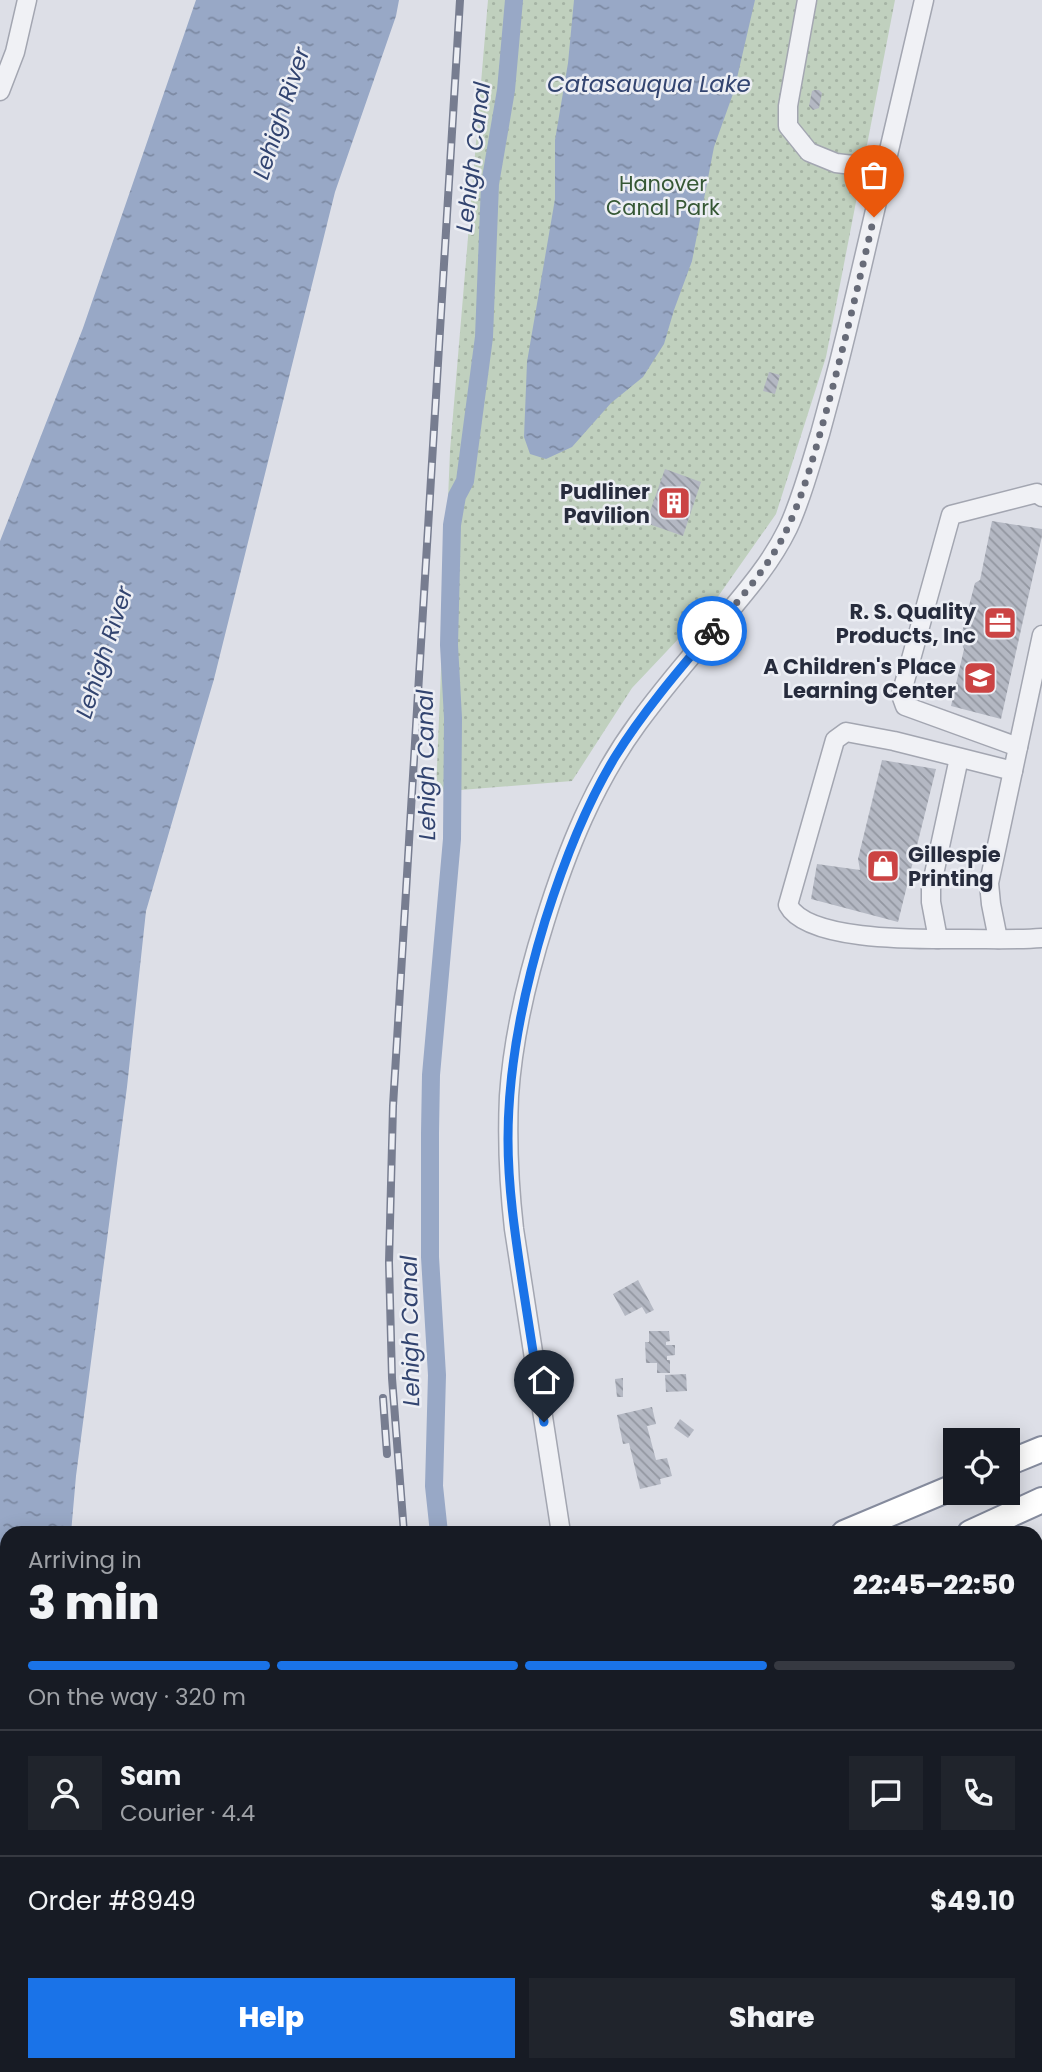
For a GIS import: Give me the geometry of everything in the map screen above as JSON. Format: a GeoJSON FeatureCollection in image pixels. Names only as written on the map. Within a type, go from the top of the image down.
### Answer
{"type":"FeatureCollection","features":[{"type":"Feature","properties":{"kind":"highway"},"geometry":{"type":"LineString","coordinates":[[1020,1458],[1042,1449]]}},
{"type":"Feature","properties":{"kind":"highway"},"geometry":{"type":"LineString","coordinates":[[861,1526],[943,1491]]}},
{"type":"Feature","properties":{"kind":"highway"},"geometry":{"type":"LineString","coordinates":[[985,1526],[1042,1500]]}},
{"type":"Feature","properties":{"kind":"street"},"geometry":{"type":"LineString","coordinates":[[0,91],[15,52],[27,0]]}},
{"type":"Feature","properties":{"kind":"street"},"geometry":{"type":"LineString","coordinates":[[807,0],[788,106],[788,126],[809,152],[836,163],[885,169]]}},
{"type":"Feature","properties":{"kind":"street"},"geometry":{"type":"LineString","coordinates":[[560,1526],[509,1185],[509,1096],[514,1051],[534,955],[560,873],[597,789],[638,723],[677,672],[753,584],[787,529],[804,489],[841,361],[924,0]]}},
{"type":"Feature","properties":{"kind":"street"},"geometry":{"type":"LineString","coordinates":[[1018,747],[905,706],[901,695],[951,515],[1037,493],[1042,497]]}},
{"type":"Feature","properties":{"kind":"street"},"geometry":{"type":"LineString","coordinates":[[998,939],[990,904],[989,883],[1042,635]]}},
{"type":"Feature","properties":{"kind":"street"},"geometry":{"type":"LineString","coordinates":[[1013,771],[894,741],[846,732],[835,740],[788,905],[792,912],[805,921],[861,936],[938,939],[1042,938]]}},
{"type":"Feature","properties":{"kind":"street"},"geometry":{"type":"LineString","coordinates":[[938,939],[931,888],[959,758]]}},
{"type":"Feature","properties":{"kind":"green space","name":"Hanover Canal Park"},"geometry":{"type":"Polygon","coordinates":[[[488,0],[895,0],[826,357],[776,514],[717,598],[632,688],[572,781],[436,792],[450,451],[488,0]]]}},
{"type":"Feature","properties":{"kind":"water","name":"Lehigh River"},"geometry":{"type":"Polygon","coordinates":[[[196,0],[399,0],[396,16],[335,192],[214,679],[146,911],[127,1087],[72,1526],[0,1526],[0,541],[83,328],[196,0]]]}},
{"type":"Feature","properties":{"kind":"water","name":"Catasauqua Lake"},"geometry":{"type":"Polygon","coordinates":[[[574,0],[755,0],[734,91],[714,147],[692,261],[664,344],[643,377],[611,403],[572,447],[546,459],[530,454],[524,437],[527,362],[555,199],[555,140],[568,63],[574,0]]]}},
{"type":"Feature","properties":{"kind":"building"},"geometry":{"type":"Polygon","coordinates":[[[812,91],[822,93],[819,108],[813,110],[809,106],[812,91]]]}},
{"type":"Feature","properties":{"kind":"building"},"geometry":{"type":"Polygon","coordinates":[[[769,372],[780,375],[775,394],[763,391],[769,372]]]}},
{"type":"Feature","properties":{"kind":"building","name":"Pudliner Pavilion"},"geometry":{"type":"Polygon","coordinates":[[[665,469],[701,482],[683,536],[646,523],[665,469]]]}},
{"type":"Feature","properties":{"kind":"building"},"geometry":{"type":"Polygon","coordinates":[[[992,521],[1042,529],[1001,719],[951,706],[964,649],[960,640],[975,583],[980,580],[992,521]]]}},
{"type":"Feature","properties":{"kind":"building"},"geometry":{"type":"Polygon","coordinates":[[[882,760],[936,769],[898,922],[811,899],[817,864],[860,870],[858,859],[882,760]]]}},
{"type":"Feature","properties":{"kind":"building"},"geometry":{"type":"Polygon","coordinates":[[[638,1280],[654,1310],[646,1314],[642,1307],[625,1316],[613,1294],[638,1280]]]}},
{"type":"Feature","properties":{"kind":"building"},"geometry":{"type":"Polygon","coordinates":[[[649,1331],[669,1331],[670,1341],[666,1342],[666,1345],[675,1345],[675,1355],[667,1356],[667,1360],[670,1360],[670,1373],[657,1373],[657,1363],[646,1363],[645,1342],[649,1342],[649,1331]]]}},
{"type":"Feature","properties":{"kind":"building"},"geometry":{"type":"Polygon","coordinates":[[[686,1374],[687,1391],[666,1392],[665,1375],[686,1374]]]}},
{"type":"Feature","properties":{"kind":"building"},"geometry":{"type":"Polygon","coordinates":[[[623,1378],[623,1397],[617,1397],[615,1379],[623,1378]]]}},
{"type":"Feature","properties":{"kind":"building"},"geometry":{"type":"Polygon","coordinates":[[[652,1407],[656,1424],[647,1426],[656,1460],[667,1458],[672,1476],[660,1479],[661,1484],[640,1489],[629,1443],[623,1444],[617,1415],[652,1407]]]}},
{"type":"Feature","properties":{"kind":"building"},"geometry":{"type":"Polygon","coordinates":[[[680,1419],[694,1430],[688,1438],[674,1428],[680,1419]]]}},
{"type":"Feature","properties":{"kind":"waterway","name":"Lehigh Canal"},"geometry":{"type":"LineString","coordinates":[[438,1526],[434,1486],[437,1375],[430,1257],[430,1133],[431,1075],[452,839],[453,718],[449,645],[452,525],[457,496],[465,481],[484,337],[490,184],[506,90],[514,0]]}},
{"type":"Feature","properties":{"kind":"railway"},"geometry":{"type":"LineString","coordinates":[[403,1526],[392,1378],[389,1262],[393,1106],[460,0]]}},
{"type":"Feature","properties":{"kind":"railway"},"geometry":{"type":"LineString","coordinates":[[383,1398],[387,1454]]}},
{"type":"Feature","properties":{"kind":"way so far"},"geometry":{"type":"LineString","coordinates":[[712,631],[753,584],[771,557],[787,529],[804,489],[841,361],[874,217]]}},
{"type":"Feature","properties":{"kind":"place","name":"Pudliner Pavilion"},"geometry":{"type":"Point","coordinates":[674,503]}},
{"type":"Feature","properties":{"kind":"place","name":"R. S. Quality Products, Inc"},"geometry":{"type":"Point","coordinates":[1000,623]}},
{"type":"Feature","properties":{"kind":"place","name":"A Children's Place Learning Center"},"geometry":{"type":"Point","coordinates":[980,678]}},
{"type":"Feature","properties":{"kind":"place","name":"Gillespie Printing"},"geometry":{"type":"Point","coordinates":[883,866]}},
{"type":"Feature","properties":{"kind":"route"},"geometry":{"type":"LineString","coordinates":[[544,1422],[509,1185],[509,1096],[523,1003],[534,955],[560,873],[597,789],[638,723],[712,631]]}}]}
